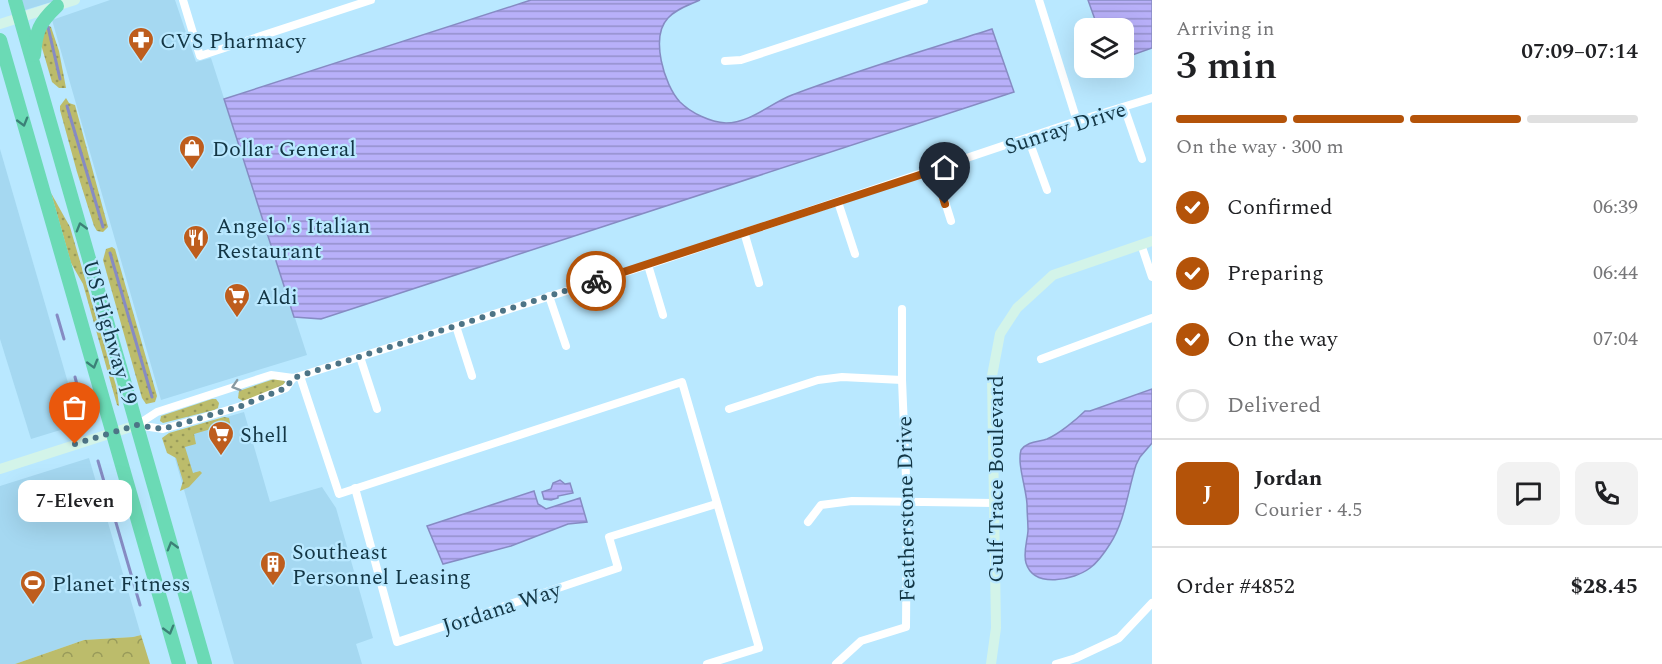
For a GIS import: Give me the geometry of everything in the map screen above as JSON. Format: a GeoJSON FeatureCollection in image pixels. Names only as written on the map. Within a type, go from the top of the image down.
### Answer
{"type":"FeatureCollection","features":[{"type":"Feature","properties":{"kind":"highway","name":"US Highway 19"},"geometry":{"type":"LineString","coordinates":[[15,0],[205,664]]}},
{"type":"Feature","properties":{"kind":"highway"},"geometry":{"type":"LineString","coordinates":[[33,63],[39,26],[57,6]]}},
{"type":"Feature","properties":{"kind":"highway","name":"US Highway 19"},"geometry":{"type":"LineString","coordinates":[[0,40],[4,63],[179,664]]}},
{"type":"Feature","properties":{"kind":"street"},"geometry":{"type":"LineString","coordinates":[[0,24],[75,0]]}},
{"type":"Feature","properties":{"kind":"street"},"geometry":{"type":"LineString","coordinates":[[183,0],[200,56],[371,0]]}},
{"type":"Feature","properties":{"kind":"street"},"geometry":{"type":"LineString","coordinates":[[725,62],[741,60],[924,0]]}},
{"type":"Feature","properties":{"kind":"street"},"geometry":{"type":"LineString","coordinates":[[1039,0],[1077,121]]}},
{"type":"Feature","properties":{"kind":"street","name":"Sunray Drive"},"geometry":{"type":"LineString","coordinates":[[0,469],[137,425],[157,412],[271,375],[296,377],[360,357],[1152,98]]}},
{"type":"Feature","properties":{"kind":"street"},"geometry":{"type":"LineString","coordinates":[[1124,107],[1142,159]]}},
{"type":"Feature","properties":{"kind":"street"},"geometry":{"type":"LineString","coordinates":[[1029,138],[1047,190]]}},
{"type":"Feature","properties":{"kind":"street"},"geometry":{"type":"LineString","coordinates":[[935,170],[951,221]]}},
{"type":"Feature","properties":{"kind":"street"},"geometry":{"type":"LineString","coordinates":[[838,202],[855,254]]}},
{"type":"Feature","properties":{"kind":"street"},"geometry":{"type":"LineString","coordinates":[[744,232],[759,284]]}},
{"type":"Feature","properties":{"kind":"street"},"geometry":{"type":"LineString","coordinates":[[1147,242],[1152,277]]}},
{"type":"Feature","properties":{"kind":"street","name":"Gulf Trace Boulevard"},"geometry":{"type":"LineString","coordinates":[[991,664],[996,628],[993,376],[1000,334],[1017,308],[1053,275],[1147,242]]}},
{"type":"Feature","properties":{"kind":"street"},"geometry":{"type":"LineString","coordinates":[[648,264],[663,315]]}},
{"type":"Feature","properties":{"kind":"street"},"geometry":{"type":"LineString","coordinates":[[549,296],[566,346]]}},
{"type":"Feature","properties":{"kind":"street","name":"Featherstone Drive"},"geometry":{"type":"LineString","coordinates":[[836,664],[861,641],[906,627],[908,502],[902,380],[902,309]]}},
{"type":"Feature","properties":{"kind":"street"},"geometry":{"type":"LineString","coordinates":[[1041,359],[1152,318]]}},
{"type":"Feature","properties":{"kind":"street"},"geometry":{"type":"LineString","coordinates":[[456,326],[472,376]]}},
{"type":"Feature","properties":{"kind":"street"},"geometry":{"type":"LineString","coordinates":[[360,357],[377,409]]}},
{"type":"Feature","properties":{"kind":"street"},"geometry":{"type":"LineString","coordinates":[[296,377],[339,494],[682,382],[759,648],[707,664]]}},
{"type":"Feature","properties":{"kind":"street","name":"Sunray Drive"},"geometry":{"type":"LineString","coordinates":[[137,425],[163,429],[202,418],[286,388],[296,377]]}},
{"type":"Feature","properties":{"kind":"street"},"geometry":{"type":"LineString","coordinates":[[729,409],[818,380],[842,377],[902,380]]}},
{"type":"Feature","properties":{"kind":"street","name":"Jordana Way"},"geometry":{"type":"LineString","coordinates":[[355,488],[397,642],[618,568],[609,537],[716,504]]}},
{"type":"Feature","properties":{"kind":"street"},"geometry":{"type":"LineString","coordinates":[[808,522],[821,505],[852,501],[994,503]]}},
{"type":"Feature","properties":{"kind":"street"},"geometry":{"type":"LineString","coordinates":[[1056,664],[1076,658],[1119,638],[1152,603]]}},
{"type":"Feature","properties":{"kind":"shaded area"},"geometry":{"type":"Polygon","coordinates":[[[22,0],[58,0],[25,10],[22,0]]]}},
{"type":"Feature","properties":{"kind":"shaded area"},"geometry":{"type":"Polygon","coordinates":[[[110,0],[175,0],[196,62],[211,58],[307,355],[161,400],[52,20],[110,0]]]}},
{"type":"Feature","properties":{"kind":"shaded area"},"geometry":{"type":"Polygon","coordinates":[[[531,0],[700,0],[668,18],[660,37],[661,61],[669,84],[680,102],[690,110],[714,121],[726,123],[743,120],[784,98],[892,60],[992,29],[1014,92],[321,319],[294,317],[224,99],[531,0]]]}},
{"type":"Feature","properties":{"kind":"shaded area"},"geometry":{"type":"Polygon","coordinates":[[[1088,0],[1152,0],[1152,48],[1134,54],[1134,18],[1094,18],[1088,0]]]}},
{"type":"Feature","properties":{"kind":"shaded area"},"geometry":{"type":"Polygon","coordinates":[[[0,149],[80,424],[31,439],[0,339],[0,149]]]}},
{"type":"Feature","properties":{"kind":"shaded area"},"geometry":{"type":"Polygon","coordinates":[[[1152,389],[1152,443],[1136,465],[1123,515],[1104,554],[1090,568],[1065,579],[1055,580],[1037,576],[1030,571],[1025,559],[1028,524],[1020,462],[1021,450],[1030,443],[1057,434],[1085,411],[1152,389]]]}},
{"type":"Feature","properties":{"kind":"shaded area"},"geometry":{"type":"Polygon","coordinates":[[[244,412],[270,502],[322,487],[336,508],[373,638],[356,644],[362,664],[234,664],[168,434],[244,412]]]}},
{"type":"Feature","properties":{"kind":"shaded area"},"geometry":{"type":"Polygon","coordinates":[[[89,458],[141,635],[84,640],[15,664],[0,664],[0,486],[89,458]]]}},
{"type":"Feature","properties":{"kind":"shaded area"},"geometry":{"type":"Polygon","coordinates":[[[560,480],[565,484],[570,483],[573,493],[551,500],[544,499],[542,492],[551,489],[553,483],[560,480]]]}},
{"type":"Feature","properties":{"kind":"shaded area"},"geometry":{"type":"Polygon","coordinates":[[[534,491],[538,504],[546,509],[580,498],[587,522],[568,524],[511,546],[443,564],[427,526],[534,491]]]}},
{"type":"Feature","properties":{"kind":"green space"},"geometry":{"type":"Polygon","coordinates":[[[49,26],[59,51],[66,88],[59,88],[52,82],[40,41],[45,27],[49,26]]]}},
{"type":"Feature","properties":{"kind":"green space"},"geometry":{"type":"Polygon","coordinates":[[[66,98],[69,103],[75,105],[108,227],[103,232],[97,231],[94,226],[77,172],[60,110],[66,98]]]}},
{"type":"Feature","properties":{"kind":"green space"},"geometry":{"type":"Polygon","coordinates":[[[51,193],[70,227],[117,389],[119,406],[83,284],[71,263],[51,193]]]}},
{"type":"Feature","properties":{"kind":"green space"},"geometry":{"type":"Polygon","coordinates":[[[112,247],[115,249],[157,396],[155,402],[146,404],[142,398],[103,260],[106,249],[112,247]]]}},
{"type":"Feature","properties":{"kind":"green space"},"geometry":{"type":"Polygon","coordinates":[[[277,378],[284,380],[285,383],[276,390],[243,401],[238,398],[239,391],[277,378]]]}},
{"type":"Feature","properties":{"kind":"green space"},"geometry":{"type":"Polygon","coordinates":[[[216,399],[219,403],[218,408],[214,410],[163,423],[160,421],[161,416],[216,399]]]}},
{"type":"Feature","properties":{"kind":"green space"},"geometry":{"type":"Polygon","coordinates":[[[224,417],[229,418],[230,423],[224,433],[214,435],[211,429],[194,434],[196,444],[185,447],[193,473],[200,471],[202,473],[189,487],[180,491],[183,481],[176,458],[167,453],[162,438],[169,433],[224,417]]]}},
{"type":"Feature","properties":{"kind":"green space"},"geometry":{"type":"Polygon","coordinates":[[[141,635],[150,664],[15,664],[84,640],[141,635]]]}},
{"type":"Feature","properties":{"kind":"waterway"},"geometry":{"type":"LineString","coordinates":[[48,27],[60,79]]}},
{"type":"Feature","properties":{"kind":"waterway"},"geometry":{"type":"LineString","coordinates":[[67,106],[103,227]]}},
{"type":"Feature","properties":{"kind":"waterway"},"geometry":{"type":"LineString","coordinates":[[110,253],[152,397]]}},
{"type":"Feature","properties":{"kind":"waterway"},"geometry":{"type":"LineString","coordinates":[[57,315],[64,339]]}},
{"type":"Feature","properties":{"kind":"waterway"},"geometry":{"type":"LineString","coordinates":[[75,377],[86,419]]}},
{"type":"Feature","properties":{"kind":"waterway"},"geometry":{"type":"LineString","coordinates":[[98,461],[140,605]]}},
{"type":"Feature","properties":{"kind":"way so far"},"geometry":{"type":"LineString","coordinates":[[75,444],[137,425],[163,429],[241,406],[286,388],[293,378],[596,281]]}},
{"type":"Feature","properties":{"kind":"place","name":"CVS Pharmacy"},"geometry":{"type":"Point","coordinates":[141,63]}},
{"type":"Feature","properties":{"kind":"place","name":"Dollar General"},"geometry":{"type":"Point","coordinates":[192,171]}},
{"type":"Feature","properties":{"kind":"place","name":"Angelo's Italian Restaurant"},"geometry":{"type":"Point","coordinates":[196,261]}},
{"type":"Feature","properties":{"kind":"place","name":"Aldi"},"geometry":{"type":"Point","coordinates":[237,319]}},
{"type":"Feature","properties":{"kind":"place","name":"7-Eleven"},"geometry":{"type":"Point","coordinates":[75,444]}},
{"type":"Feature","properties":{"kind":"place","name":"Shell"},"geometry":{"type":"Point","coordinates":[221,457]}},
{"type":"Feature","properties":{"kind":"place","name":"Southeast Personnel Leasing"},"geometry":{"type":"Point","coordinates":[273,587]}},
{"type":"Feature","properties":{"kind":"place","name":"Planet Fitness"},"geometry":{"type":"Point","coordinates":[33,606]}},
{"type":"Feature","properties":{"kind":"route"},"geometry":{"type":"LineString","coordinates":[[596,281],[935,170],[945,204]]}}]}
